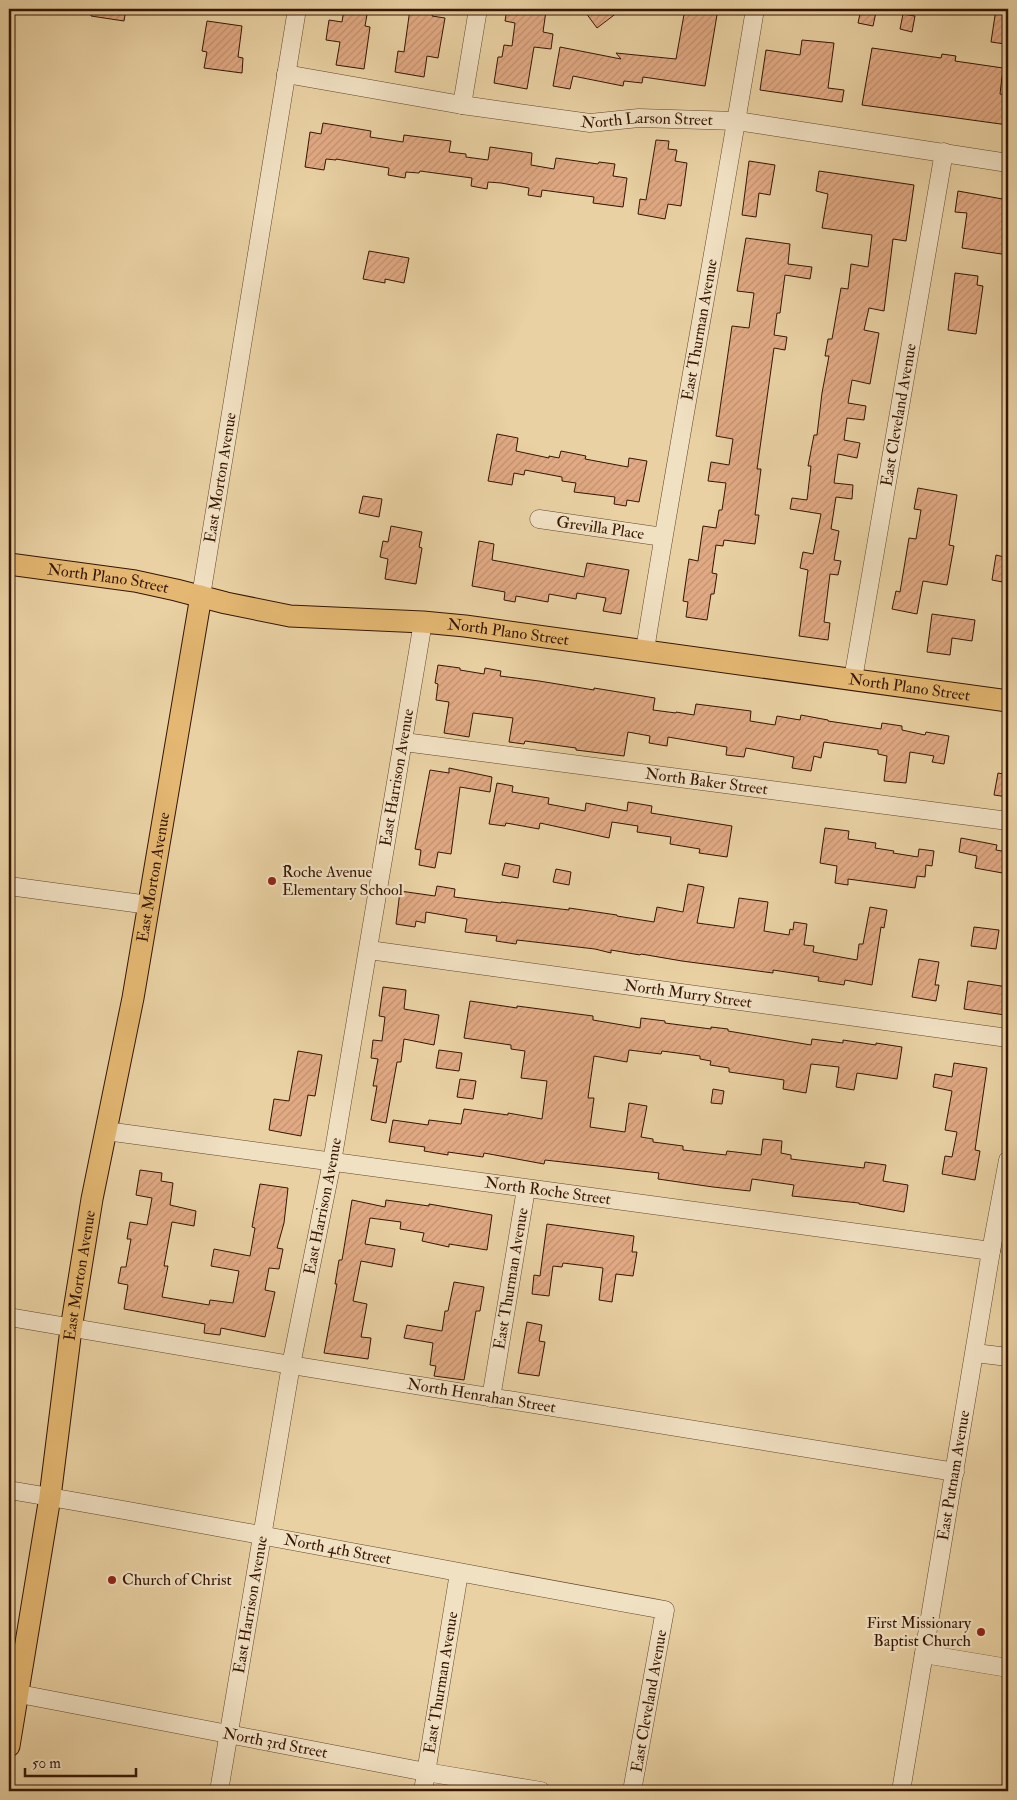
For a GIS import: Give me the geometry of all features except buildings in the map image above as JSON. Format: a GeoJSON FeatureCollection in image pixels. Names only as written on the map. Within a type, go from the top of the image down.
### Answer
{"type":"FeatureCollection","features":[{"type":"Feature","properties":{"kind":"main road","name":"North Plano Street"},"geometry":{"type":"LineString","coordinates":[[9,564],[135,581],[252,609],[290,616],[423,622],[645,650],[1008,701]]}},
{"type":"Feature","properties":{"kind":"main road","name":"East Morton Avenue"},"geometry":{"type":"LineString","coordinates":[[9,1746],[13,1693],[50,1497],[71,1329],[92,1199],[133,998],[200,596]]}},
{"type":"Feature","properties":{"kind":"street","name":"East Morton Avenue"},"geometry":{"type":"LineString","coordinates":[[200,596],[297,9]]}},
{"type":"Feature","properties":{"kind":"street"},"geometry":{"type":"LineString","coordinates":[[462,105],[478,9]]}},
{"type":"Feature","properties":{"kind":"street","name":"East Thurman Avenue"},"geometry":{"type":"LineString","coordinates":[[645,650],[755,9]]}},
{"type":"Feature","properties":{"kind":"street","name":"North Larson Street"},"geometry":{"type":"LineString","coordinates":[[286,74],[462,105],[590,123],[639,118],[737,121],[1008,163]]}},
{"type":"Feature","properties":{"kind":"street","name":"East Cleveland Avenue"},"geometry":{"type":"LineString","coordinates":[[853,679],[944,152]]}},
{"type":"Feature","properties":{"kind":"street","name":"Grevilla Place"},"geometry":{"type":"LineString","coordinates":[[539,519],[663,537]]}},
{"type":"Feature","properties":{"kind":"street","name":"East Harrison Avenue"},"geometry":{"type":"LineString","coordinates":[[219,1791],[291,1366],[332,1162],[369,950],[423,622]]}},
{"type":"Feature","properties":{"kind":"street","name":"North Baker Street"},"geometry":{"type":"LineString","coordinates":[[404,742],[1008,821]]}},
{"type":"Feature","properties":{"kind":"street"},"geometry":{"type":"LineString","coordinates":[[9,886],[149,906]]}},
{"type":"Feature","properties":{"kind":"street","name":"North Murry Street"},"geometry":{"type":"LineString","coordinates":[[369,950],[1008,1038]]}},
{"type":"Feature","properties":{"kind":"street","name":"North Roche Street"},"geometry":{"type":"LineString","coordinates":[[106,1131],[991,1251]]}},
{"type":"Feature","properties":{"kind":"street","name":"East Putnam Avenue"},"geometry":{"type":"LineString","coordinates":[[901,1791],[991,1251],[1008,1160]]}},
{"type":"Feature","properties":{"kind":"street","name":"East Thurman Avenue"},"geometry":{"type":"LineString","coordinates":[[491,1398],[526,1189]]}},
{"type":"Feature","properties":{"kind":"street","name":"North Henrahan Street"},"geometry":{"type":"LineString","coordinates":[[9,1317],[291,1366],[954,1472]]}},
{"type":"Feature","properties":{"kind":"street"},"geometry":{"type":"LineString","coordinates":[[974,1353],[1008,1357]]}},
{"type":"Feature","properties":{"kind":"street","name":"North 4th Street"},"geometry":{"type":"LineString","coordinates":[[9,1490],[262,1534],[459,1573],[665,1610]]}},
{"type":"Feature","properties":{"kind":"street","name":"East Thurman Avenue"},"geometry":{"type":"LineString","coordinates":[[423,1791],[459,1573]]}},
{"type":"Feature","properties":{"kind":"street","name":"East Cleveland Avenue"},"geometry":{"type":"LineString","coordinates":[[632,1791],[665,1610]]}},
{"type":"Feature","properties":{"kind":"street"},"geometry":{"type":"LineString","coordinates":[[924,1654],[1008,1668]]}},
{"type":"Feature","properties":{"kind":"street","name":"North 3rd Street"},"geometry":{"type":"LineString","coordinates":[[13,1693],[426,1772],[541,1791]]}},
{"type":"Feature","properties":{"kind":"place","name":"Roche Avenue Elementary School"},"geometry":{"type":"Point","coordinates":[272,881]}},
{"type":"Feature","properties":{"kind":"place","name":"Church of Christ"},"geometry":{"type":"Point","coordinates":[112,1580]}},
{"type":"Feature","properties":{"kind":"place","name":"First Missionary Baptist Church"},"geometry":{"type":"Point","coordinates":[981,1632]}}]}
